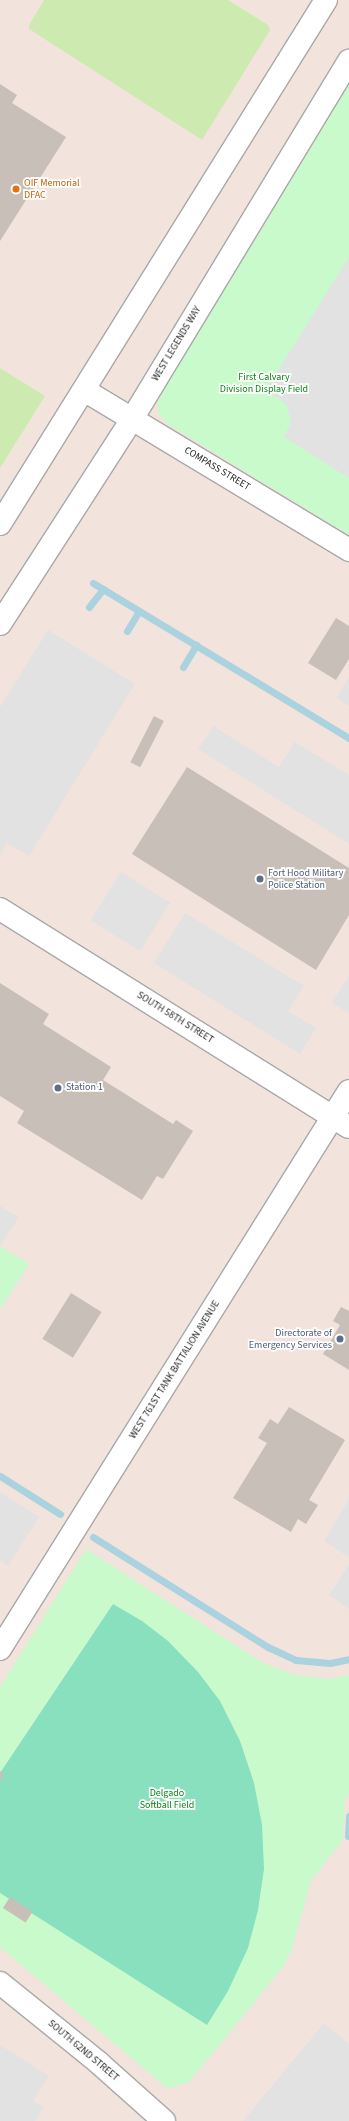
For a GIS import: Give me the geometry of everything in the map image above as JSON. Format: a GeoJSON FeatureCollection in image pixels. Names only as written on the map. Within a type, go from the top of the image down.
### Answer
{"type":"FeatureCollection","features":[{"type":"Feature","properties":{"kind":"street"},"geometry":{"type":"LineString","coordinates":[[0,524],[326,0]]}},
{"type":"Feature","properties":{"kind":"street","name":"WEST LEGENDS WAY"},"geometry":{"type":"LineString","coordinates":[[0,624],[132,419],[349,61]]}},
{"type":"Feature","properties":{"kind":"street","name":"COMPASS STREET"},"geometry":{"type":"LineString","coordinates":[[84,390],[349,550]]}},
{"type":"Feature","properties":{"kind":"street","name":"SOUTH 58TH STREET"},"geometry":{"type":"LineString","coordinates":[[0,909],[341,1122]]}},
{"type":"Feature","properties":{"kind":"street","name":"WEST 761ST TANK BATTALION AVENUE"},"geometry":{"type":"LineString","coordinates":[[0,1648],[341,1122],[349,1091]]}},
{"type":"Feature","properties":{"kind":"street","name":"SOUTH 62ND STREET"},"geometry":{"type":"LineString","coordinates":[[0,1983],[99,2063],[164,2121]]}},
{"type":"Feature","properties":{"kind":"shaded area"},"geometry":{"type":"Polygon","coordinates":[[[0,0],[349,0],[349,2121],[0,2121],[0,0]]]}},
{"type":"Feature","properties":{"kind":"shaded area"},"geometry":{"type":"Polygon","coordinates":[[[349,257],[349,478],[284,437],[291,422],[287,405],[266,390],[349,257]]]}},
{"type":"Feature","properties":{"kind":"shaded area"},"geometry":{"type":"Polygon","coordinates":[[[48,630],[135,684],[29,856],[7,843],[0,855],[0,707],[48,630]]]}},
{"type":"Feature","properties":{"kind":"shaded area"},"geometry":{"type":"Polygon","coordinates":[[[349,677],[349,706],[336,698],[349,677]]]}},
{"type":"Feature","properties":{"kind":"shaded area"},"geometry":{"type":"Polygon","coordinates":[[[213,726],[279,767],[295,742],[349,775],[349,844],[198,749],[213,726]]]}},
{"type":"Feature","properties":{"kind":"shaded area"},"geometry":{"type":"Polygon","coordinates":[[[121,872],[170,903],[140,951],[91,920],[121,872]]]}},
{"type":"Feature","properties":{"kind":"shaded area"},"geometry":{"type":"Polygon","coordinates":[[[185,913],[304,986],[288,1011],[316,1028],[300,1054],[154,963],[185,913]]]}},
{"type":"Feature","properties":{"kind":"shaded area"},"geometry":{"type":"Polygon","coordinates":[[[349,976],[349,1013],[332,1003],[349,976]]]}},
{"type":"Feature","properties":{"kind":"shaded area"},"geometry":{"type":"Polygon","coordinates":[[[0,1206],[19,1217],[0,1246],[0,1206]]]}},
{"type":"Feature","properties":{"kind":"shaded area"},"geometry":{"type":"Polygon","coordinates":[[[0,1492],[39,1517],[8,1566],[0,1560],[0,1492]]]}},
{"type":"Feature","properties":{"kind":"shaded area"},"geometry":{"type":"Polygon","coordinates":[[[349,1499],[349,1557],[324,1541],[349,1499]]]}},
{"type":"Feature","properties":{"kind":"shaded area"},"geometry":{"type":"Polygon","coordinates":[[[349,1564],[349,1609],[329,1595],[349,1564]]]}},
{"type":"Feature","properties":{"kind":"shaded area"},"geometry":{"type":"Polygon","coordinates":[[[324,2023],[349,2044],[349,2121],[243,2121],[324,2023]]]}},
{"type":"Feature","properties":{"kind":"shaded area"},"geometry":{"type":"Polygon","coordinates":[[[0,2045],[49,2076],[33,2101],[44,2107],[35,2121],[0,2121],[0,2045]]]}},
{"type":"Feature","properties":{"kind":"green space"},"geometry":{"type":"Polygon","coordinates":[[[44,0],[228,0],[268,25],[270,30],[202,140],[29,29],[29,25],[44,0]]]}},
{"type":"Feature","properties":{"kind":"green space","name":"First Calvary Division Display Field"},"geometry":{"type":"Polygon","coordinates":[[[349,82],[349,535],[169,425],[158,414],[157,397],[349,82]]]}},
{"type":"Feature","properties":{"kind":"green space"},"geometry":{"type":"Polygon","coordinates":[[[0,368],[45,396],[0,468],[0,368]]]}},
{"type":"Feature","properties":{"kind":"green space"},"geometry":{"type":"Polygon","coordinates":[[[0,1246],[29,1264],[0,1309],[0,1246]]]}},
{"type":"Feature","properties":{"kind":"green space","name":"Delgado Softball Field"},"geometry":{"type":"Polygon","coordinates":[[[86,1549],[263,1663],[293,1674],[328,1679],[349,1675],[349,1793],[345,1799],[343,1839],[311,1881],[291,1952],[282,1968],[189,2082],[167,2088],[0,1947],[0,1687],[86,1549]]]}},
{"type":"Feature","properties":{"kind":"green space"},"geometry":{"type":"Polygon","coordinates":[[[113,1604],[142,1621],[168,1641],[198,1672],[220,1701],[240,1741],[254,1783],[262,1825],[264,1869],[258,1910],[248,1948],[228,1991],[207,2025],[0,1893],[0,1773],[113,1604]]]}},
{"type":"Feature","properties":{"kind":"building","name":"OIF Memorial DFAC"},"geometry":{"type":"Polygon","coordinates":[[[0,84],[17,95],[12,103],[66,137],[0,241],[0,84]]]}},
{"type":"Feature","properties":{"kind":"building"},"geometry":{"type":"Polygon","coordinates":[[[336,618],[349,626],[349,659],[336,680],[308,663],[336,618]]]}},
{"type":"Feature","properties":{"kind":"building"},"geometry":{"type":"Polygon","coordinates":[[[154,716],[164,721],[140,767],[130,762],[154,716]]]}},
{"type":"Feature","properties":{"kind":"building","name":"Fort Hood Military Police Station"},"geometry":{"type":"Polygon","coordinates":[[[187,767],[349,868],[349,915],[316,970],[132,854],[187,767]]]}},
{"type":"Feature","properties":{"kind":"building","name":"Station 1"},"geometry":{"type":"Polygon","coordinates":[[[0,983],[49,1014],[43,1024],[111,1067],[103,1080],[173,1124],[176,1120],[193,1131],[163,1179],[157,1176],[142,1200],[17,1123],[24,1111],[0,1096],[0,983]]]}},
{"type":"Feature","properties":{"kind":"building"},"geometry":{"type":"Polygon","coordinates":[[[71,1293],[102,1312],[73,1358],[42,1339],[71,1293]]]}},
{"type":"Feature","properties":{"kind":"building","name":"Directorate of Emergency Services"},"geometry":{"type":"Polygon","coordinates":[[[341,1307],[349,1311],[349,1370],[323,1354],[340,1325],[333,1321],[341,1307]]]}},
{"type":"Feature","properties":{"kind":"building"},"geometry":{"type":"Polygon","coordinates":[[[289,1407],[345,1440],[309,1500],[318,1505],[306,1524],[298,1519],[291,1532],[233,1498],[267,1443],[258,1438],[270,1419],[278,1424],[289,1407]]]}},
{"type":"Feature","properties":{"kind":"building"},"geometry":{"type":"Polygon","coordinates":[[[0,1771],[4,1774],[0,1781],[0,1771]]]}},
{"type":"Feature","properties":{"kind":"building"},"geometry":{"type":"Polygon","coordinates":[[[10,1897],[33,1912],[26,1923],[3,1908],[10,1897]]]}},
{"type":"Feature","properties":{"kind":"waterway"},"geometry":{"type":"LineString","coordinates":[[93,583],[349,738]]}},
{"type":"Feature","properties":{"kind":"waterway"},"geometry":{"type":"LineString","coordinates":[[89,607],[103,589]]}},
{"type":"Feature","properties":{"kind":"waterway"},"geometry":{"type":"LineString","coordinates":[[127,631],[139,611]]}},
{"type":"Feature","properties":{"kind":"waterway"},"geometry":{"type":"LineString","coordinates":[[183,667],[196,645]]}},
{"type":"Feature","properties":{"kind":"waterway"},"geometry":{"type":"LineString","coordinates":[[0,1476],[60,1514]]}},
{"type":"Feature","properties":{"kind":"waterway"},"geometry":{"type":"LineString","coordinates":[[93,1537],[268,1647],[296,1660],[330,1663],[349,1659]]}},
{"type":"Feature","properties":{"kind":"waterway"},"geometry":{"type":"LineString","coordinates":[[348,1836],[349,1816]]}},
{"type":"Feature","properties":{"kind":"place","name":"OIF Memorial DFAC"},"geometry":{"type":"Point","coordinates":[16,189]}},
{"type":"Feature","properties":{"kind":"place","name":"Fort Hood Military Police Station"},"geometry":{"type":"Point","coordinates":[260,879]}},
{"type":"Feature","properties":{"kind":"place","name":"Station 1"},"geometry":{"type":"Point","coordinates":[58,1088]}},
{"type":"Feature","properties":{"kind":"place","name":"Directorate of Emergency Services"},"geometry":{"type":"Point","coordinates":[340,1339]}}]}
